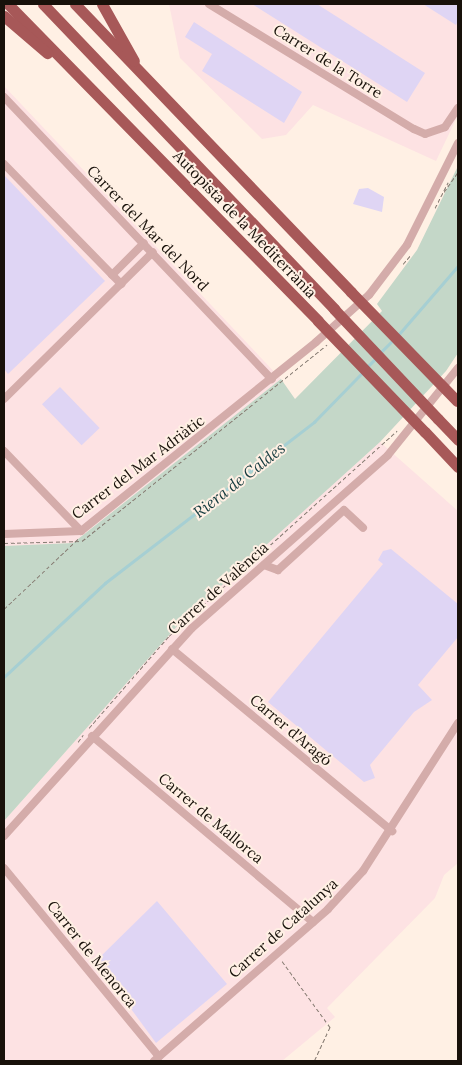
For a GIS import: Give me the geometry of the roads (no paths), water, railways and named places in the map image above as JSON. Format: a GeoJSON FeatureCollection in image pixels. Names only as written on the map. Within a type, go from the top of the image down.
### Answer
{"type":"FeatureCollection","features":[{"type":"Feature","properties":{"kind":"highway","name":"Autopista de la Mediterrània"},"geometry":{"type":"LineString","coordinates":[[8,4],[458,467]]}},
{"type":"Feature","properties":{"kind":"highway","name":"Autopista de la Mediterrània"},"geometry":{"type":"LineString","coordinates":[[43,4],[458,440]]}},
{"type":"Feature","properties":{"kind":"highway"},"geometry":{"type":"LineString","coordinates":[[75,4],[147,82],[457,402]]}},
{"type":"Feature","properties":{"kind":"highway"},"geometry":{"type":"LineString","coordinates":[[103,4],[147,82]]}},
{"type":"Feature","properties":{"kind":"highway"},"geometry":{"type":"LineString","coordinates":[[4,15],[96,95]]}},
{"type":"Feature","properties":{"kind":"street","name":"Carrer de la Torre"},"geometry":{"type":"LineString","coordinates":[[209,4],[414,129],[435,132],[445,127],[458,108]]}},
{"type":"Feature","properties":{"kind":"street","name":"Carrer del Mar del Nord"},"geometry":{"type":"LineString","coordinates":[[4,97],[272,379]]}},
{"type":"Feature","properties":{"kind":"street","name":"Carrer del Mar Adriàtic"},"geometry":{"type":"LineString","coordinates":[[4,534],[81,531],[272,379],[369,295],[407,245],[458,143]]}},
{"type":"Feature","properties":{"kind":"street"},"geometry":{"type":"LineString","coordinates":[[4,164],[121,284]]}},
{"type":"Feature","properties":{"kind":"street"},"geometry":{"type":"LineString","coordinates":[[112,275],[144,243]]}},
{"type":"Feature","properties":{"kind":"street"},"geometry":{"type":"LineString","coordinates":[[4,399],[153,252]]}},
{"type":"Feature","properties":{"kind":"street","name":"Carrer de València"},"geometry":{"type":"LineString","coordinates":[[4,836],[172,649],[388,455],[458,368]]}},
{"type":"Feature","properties":{"kind":"street"},"geometry":{"type":"LineString","coordinates":[[4,451],[81,531]]}},
{"type":"Feature","properties":{"kind":"street"},"geometry":{"type":"LineString","coordinates":[[264,565],[278,570],[344,510],[363,528]]}},
{"type":"Feature","properties":{"kind":"street","name":"Carrer d'Aragó"},"geometry":{"type":"LineString","coordinates":[[172,649],[392,831]]}},
{"type":"Feature","properties":{"kind":"street","name":"Carrer de Catalunya"},"geometry":{"type":"LineString","coordinates":[[156,1059],[313,922],[375,857],[458,723]]}},
{"type":"Feature","properties":{"kind":"street","name":"Carrer de Mallorca"},"geometry":{"type":"LineString","coordinates":[[92,736],[313,922]]}},
{"type":"Feature","properties":{"kind":"street","name":"Carrer de Menorca"},"geometry":{"type":"LineString","coordinates":[[4,868],[156,1059]]}},
{"type":"Feature","properties":{"kind":"waterway","name":"Riera de Caldes"},"geometry":{"type":"LineString","coordinates":[[399,334],[458,266]]}},
{"type":"Feature","properties":{"kind":"waterway","name":"Riera de Caldes"},"geometry":{"type":"LineString","coordinates":[[381,352],[393,340]]}},
{"type":"Feature","properties":{"kind":"waterway","name":"Riera de Caldes"},"geometry":{"type":"LineString","coordinates":[[367,367],[376,358]]}},
{"type":"Feature","properties":{"kind":"waterway","name":"Riera de Caldes"},"geometry":{"type":"LineString","coordinates":[[4,677],[105,583],[314,422],[362,373]]}}]}
